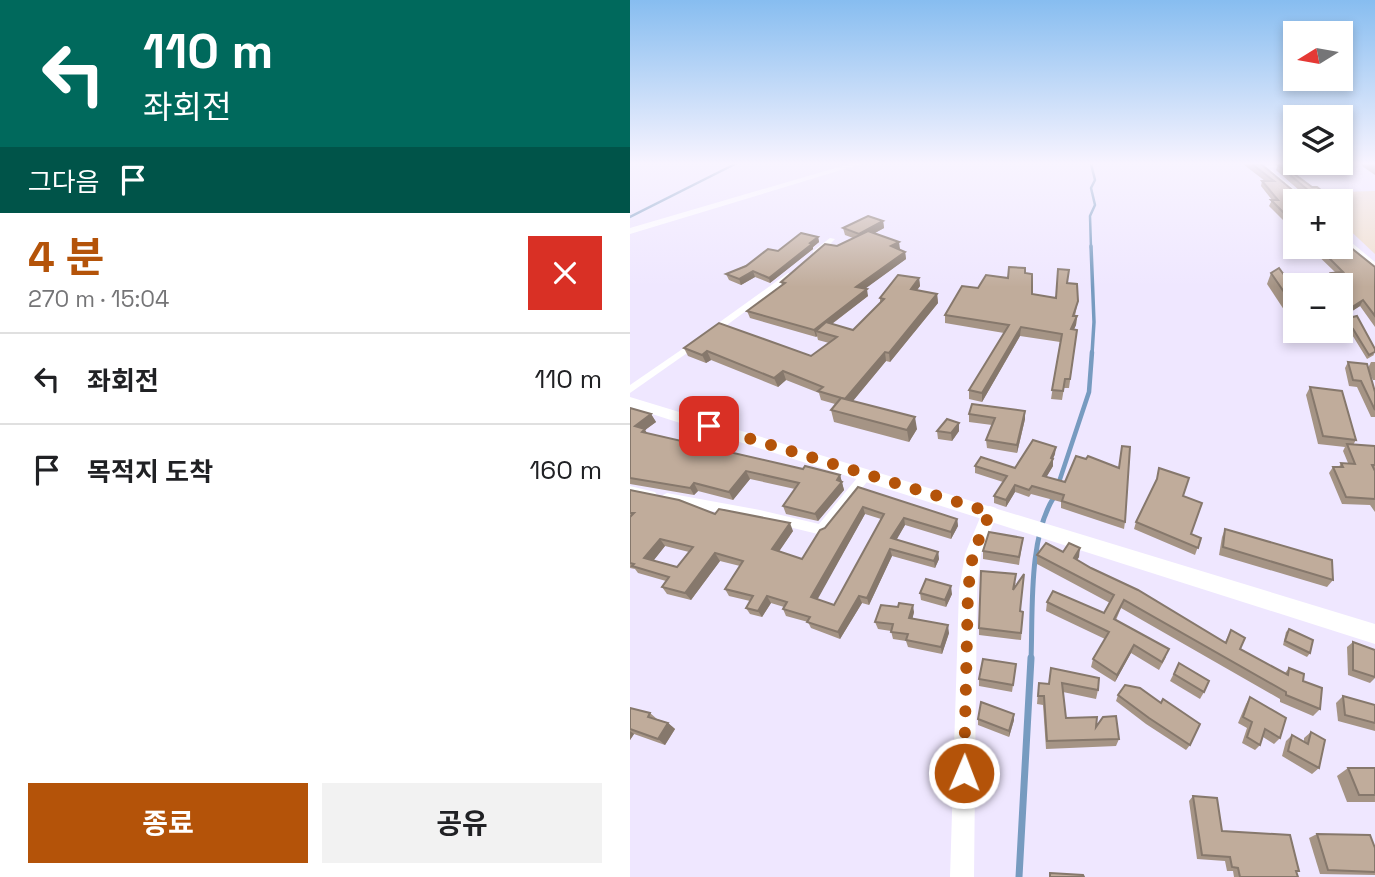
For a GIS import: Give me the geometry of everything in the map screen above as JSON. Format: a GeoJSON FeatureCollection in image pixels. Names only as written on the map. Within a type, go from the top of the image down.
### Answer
{"type":"FeatureCollection","features":[{"type":"Feature","properties":{"kind":"main road"},"geometry":{"type":"LineString","coordinates":[[630,231],[718,205]]}},
{"type":"Feature","properties":{"kind":"main road"},"geometry":{"type":"LineString","coordinates":[[630,402],[1375,634]]}},
{"type":"Feature","properties":{"kind":"main road"},"geometry":{"type":"LineString","coordinates":[[962,877],[968,590],[973,554],[990,512]]}},
{"type":"Feature","properties":{"kind":"street"},"geometry":{"type":"LineString","coordinates":[[809,260],[832,239]]}},
{"type":"Feature","properties":{"kind":"street"},"geometry":{"type":"LineString","coordinates":[[1353,247],[1375,266]]}},
{"type":"Feature","properties":{"kind":"street"},"geometry":{"type":"LineString","coordinates":[[630,390],[797,270]]}},
{"type":"Feature","properties":{"kind":"street"},"geometry":{"type":"LineString","coordinates":[[630,490],[822,530],[866,475]]}},
{"type":"Feature","properties":{"kind":"shaded area"},"geometry":{"type":"Polygon","coordinates":[[[1353,205],[1375,205],[1375,254],[1353,233],[1353,205]]]}},
{"type":"Feature","properties":{"kind":"building"},"geometry":{"type":"Polygon","coordinates":[[[868,216],[883,221],[859,234],[843,228],[868,216]]]}},
{"type":"Feature","properties":{"kind":"building"},"geometry":{"type":"Polygon","coordinates":[[[868,231],[899,242],[891,246],[905,252],[856,287],[867,289],[814,330],[747,311],[785,283],[781,282],[825,244],[837,246],[868,231]]]}},
{"type":"Feature","properties":{"kind":"building"},"geometry":{"type":"Polygon","coordinates":[[[801,233],[818,237],[769,278],[753,271],[739,279],[726,274],[746,266],[768,249],[778,251],[801,233]]]}},
{"type":"Feature","properties":{"kind":"building"},"geometry":{"type":"Polygon","coordinates":[[[1353,249],[1375,267],[1375,316],[1363,300],[1353,306],[1353,273],[1331,273],[1343,272],[1330,259],[1353,259],[1353,249]]]}},
{"type":"Feature","properties":{"kind":"building"},"geometry":{"type":"Polygon","coordinates":[[[1009,267],[1025,268],[1025,273],[1032,274],[1032,294],[1056,298],[1058,269],[1069,270],[1067,283],[1077,284],[1078,301],[1073,316],[1077,316],[1071,329],[1077,330],[1070,379],[1065,379],[1063,391],[1052,390],[1062,334],[1021,327],[982,393],[969,390],[1009,325],[945,315],[962,286],[978,288],[986,275],[1008,278],[1009,267]]]}},
{"type":"Feature","properties":{"kind":"building"},"geometry":{"type":"Polygon","coordinates":[[[1279,268],[1283,274],[1283,290],[1271,273],[1279,268]]]}},
{"type":"Feature","properties":{"kind":"building"},"geometry":{"type":"Polygon","coordinates":[[[898,275],[919,278],[911,289],[937,294],[889,353],[885,352],[845,399],[818,391],[823,387],[783,371],[774,378],[707,351],[702,355],[684,348],[719,323],[811,356],[837,337],[816,331],[826,322],[853,330],[884,299],[880,298],[898,275]]]}},
{"type":"Feature","properties":{"kind":"building"},"geometry":{"type":"Polygon","coordinates":[[[1357,316],[1375,352],[1369,355],[1353,329],[1353,317],[1357,316]]]}},
{"type":"Feature","properties":{"kind":"building"},"geometry":{"type":"Polygon","coordinates":[[[1348,362],[1367,364],[1375,392],[1375,410],[1361,381],[1353,380],[1348,362]]]}},
{"type":"Feature","properties":{"kind":"building"},"geometry":{"type":"Polygon","coordinates":[[[1310,387],[1342,391],[1356,440],[1323,436],[1310,387]]]}},
{"type":"Feature","properties":{"kind":"building"},"geometry":{"type":"Polygon","coordinates":[[[841,398],[915,417],[907,430],[831,410],[841,398]]]}},
{"type":"Feature","properties":{"kind":"building"},"geometry":{"type":"Polygon","coordinates":[[[972,404],[1025,411],[1017,445],[986,440],[995,418],[969,414],[972,404]]]}},
{"type":"Feature","properties":{"kind":"building"},"geometry":{"type":"Polygon","coordinates":[[[630,408],[651,414],[635,426],[645,429],[642,432],[803,469],[805,466],[840,475],[837,480],[842,482],[815,514],[783,506],[799,483],[746,471],[729,492],[694,483],[690,488],[630,478],[630,408]]]}},
{"type":"Feature","properties":{"kind":"building"},"geometry":{"type":"Polygon","coordinates":[[[947,419],[959,423],[951,433],[937,431],[947,419]]]}},
{"type":"Feature","properties":{"kind":"building"},"geometry":{"type":"Polygon","coordinates":[[[1033,440],[1056,447],[1051,458],[1053,459],[1043,476],[1065,482],[1076,456],[1086,459],[1088,456],[1119,468],[1122,446],[1130,447],[1125,522],[1062,501],[1064,495],[1032,486],[1029,490],[1015,485],[1006,500],[994,496],[1007,476],[975,466],[981,457],[1015,468],[1033,440]]]}},
{"type":"Feature","properties":{"kind":"building"},"geometry":{"type":"Polygon","coordinates":[[[1347,444],[1375,446],[1375,465],[1372,465],[1375,471],[1375,499],[1346,497],[1333,467],[1343,467],[1341,463],[1355,464],[1347,444]]]}},
{"type":"Feature","properties":{"kind":"building"},"geometry":{"type":"Polygon","coordinates":[[[1159,468],[1189,478],[1183,496],[1202,503],[1191,534],[1201,538],[1198,548],[1136,522],[1157,479],[1159,468]]]}},
{"type":"Feature","properties":{"kind":"building"},"geometry":{"type":"Polygon","coordinates":[[[858,487],[957,519],[951,532],[904,518],[891,538],[938,552],[934,561],[890,549],[867,598],[859,596],[838,632],[807,622],[810,617],[783,609],[787,602],[767,596],[758,611],[746,608],[753,596],[725,589],[743,561],[715,553],[685,593],[662,587],[669,577],[632,566],[634,564],[630,563],[630,517],[634,513],[630,513],[630,490],[679,500],[715,514],[719,509],[790,523],[772,549],[802,559],[820,530],[825,528],[858,487]],[[863,507],[811,597],[834,605],[884,514],[863,507]],[[660,539],[644,558],[677,567],[693,547],[660,539]]]}},
{"type":"Feature","properties":{"kind":"building"},"geometry":{"type":"Polygon","coordinates":[[[1225,529],[1332,560],[1333,580],[1223,547],[1225,529]]]}},
{"type":"Feature","properties":{"kind":"building"},"geometry":{"type":"Polygon","coordinates":[[[989,532],[1023,538],[1019,557],[983,551],[989,532]]]}},
{"type":"Feature","properties":{"kind":"building"},"geometry":{"type":"Polygon","coordinates":[[[1046,543],[1063,552],[1069,543],[1080,548],[1074,558],[1138,590],[1226,643],[1231,630],[1245,638],[1240,649],[1288,675],[1289,668],[1304,674],[1303,681],[1322,688],[1320,709],[1286,695],[1286,692],[1124,600],[1114,619],[1169,649],[1162,662],[1134,645],[1117,675],[1093,659],[1109,632],[1047,602],[1053,591],[1104,613],[1114,595],[1037,555],[1046,543]]]}},
{"type":"Feature","properties":{"kind":"building"},"geometry":{"type":"Polygon","coordinates":[[[981,571],[1016,574],[1013,590],[1024,574],[1020,611],[1023,612],[1021,633],[979,628],[981,571]]]}},
{"type":"Feature","properties":{"kind":"building"},"geometry":{"type":"Polygon","coordinates":[[[926,579],[951,586],[945,600],[920,593],[926,579]]]}},
{"type":"Feature","properties":{"kind":"building"},"geometry":{"type":"Polygon","coordinates":[[[899,603],[913,605],[909,618],[948,625],[941,647],[906,640],[908,634],[891,632],[893,624],[875,622],[881,605],[898,607],[899,603]]]}},
{"type":"Feature","properties":{"kind":"building"},"geometry":{"type":"Polygon","coordinates":[[[1289,629],[1313,640],[1310,653],[1285,641],[1289,629]]]}},
{"type":"Feature","properties":{"kind":"building"},"geometry":{"type":"Polygon","coordinates":[[[1353,642],[1375,650],[1375,677],[1353,670],[1353,642]]]}},
{"type":"Feature","properties":{"kind":"building"},"geometry":{"type":"Polygon","coordinates":[[[983,659],[1016,664],[1013,685],[979,679],[983,659]]]}},
{"type":"Feature","properties":{"kind":"building"},"geometry":{"type":"Polygon","coordinates":[[[1179,663],[1209,681],[1204,692],[1174,674],[1179,663]]]}},
{"type":"Feature","properties":{"kind":"building"},"geometry":{"type":"Polygon","coordinates":[[[1051,668],[1099,678],[1098,690],[1062,683],[1066,718],[1097,717],[1096,727],[1103,717],[1116,716],[1119,739],[1047,741],[1044,696],[1038,696],[1039,683],[1049,684],[1051,668]]]}},
{"type":"Feature","properties":{"kind":"building"},"geometry":{"type":"Polygon","coordinates":[[[1125,685],[1140,688],[1161,703],[1163,699],[1200,724],[1190,745],[1118,695],[1125,685]]]}},
{"type":"Feature","properties":{"kind":"building"},"geometry":{"type":"Polygon","coordinates":[[[1343,696],[1375,705],[1375,723],[1345,715],[1343,696]]]}},
{"type":"Feature","properties":{"kind":"building"},"geometry":{"type":"Polygon","coordinates":[[[1250,697],[1286,718],[1280,738],[1265,729],[1260,745],[1247,737],[1252,722],[1243,717],[1250,697]]]}},
{"type":"Feature","properties":{"kind":"building"},"geometry":{"type":"Polygon","coordinates":[[[981,702],[1014,714],[1009,731],[978,719],[981,702]]]}},
{"type":"Feature","properties":{"kind":"building"},"geometry":{"type":"Polygon","coordinates":[[[630,708],[650,713],[648,717],[668,723],[658,739],[630,729],[630,708]]]}},
{"type":"Feature","properties":{"kind":"building"},"geometry":{"type":"Polygon","coordinates":[[[1311,732],[1325,740],[1319,768],[1288,751],[1292,735],[1308,744],[1311,732]]]}},
{"type":"Feature","properties":{"kind":"building"},"geometry":{"type":"Polygon","coordinates":[[[1348,768],[1375,768],[1375,795],[1359,795],[1348,768]]]}},
{"type":"Feature","properties":{"kind":"building"},"geometry":{"type":"Polygon","coordinates":[[[1193,796],[1217,798],[1222,831],[1290,835],[1299,871],[1296,871],[1298,877],[1240,877],[1238,868],[1232,867],[1230,857],[1202,855],[1193,796]]]}},
{"type":"Feature","properties":{"kind":"building"},"geometry":{"type":"Polygon","coordinates":[[[1317,834],[1370,835],[1375,848],[1375,872],[1328,870],[1317,834]]]}},
{"type":"Feature","properties":{"kind":"building"},"geometry":{"type":"Polygon","coordinates":[[[1050,873],[1083,875],[1084,877],[1050,877],[1050,873]]]}},
{"type":"Feature","properties":{"kind":"waterway"},"geometry":{"type":"LineString","coordinates":[[630,217],[654,205]]}},
{"type":"Feature","properties":{"kind":"waterway"},"geometry":{"type":"LineString","coordinates":[[1091,248],[1090,216],[1095,205]]}},
{"type":"Feature","properties":{"kind":"waterway"},"geometry":{"type":"LineString","coordinates":[[1091,246],[1094,322],[1092,354]]}},
{"type":"Feature","properties":{"kind":"waterway"},"geometry":{"type":"LineString","coordinates":[[1058,485],[1089,392],[1092,352]]}},
{"type":"Feature","properties":{"kind":"waterway"},"geometry":{"type":"LineString","coordinates":[[1031,660],[1036,554],[1040,533],[1054,497]]}},
{"type":"Feature","properties":{"kind":"waterway"},"geometry":{"type":"LineString","coordinates":[[1019,877],[1031,658]]}},
{"type":"Feature","properties":{"kind":"route"},"geometry":{"type":"LineString","coordinates":[[709,426],[990,512],[973,554],[968,590],[964,773]]}}]}
